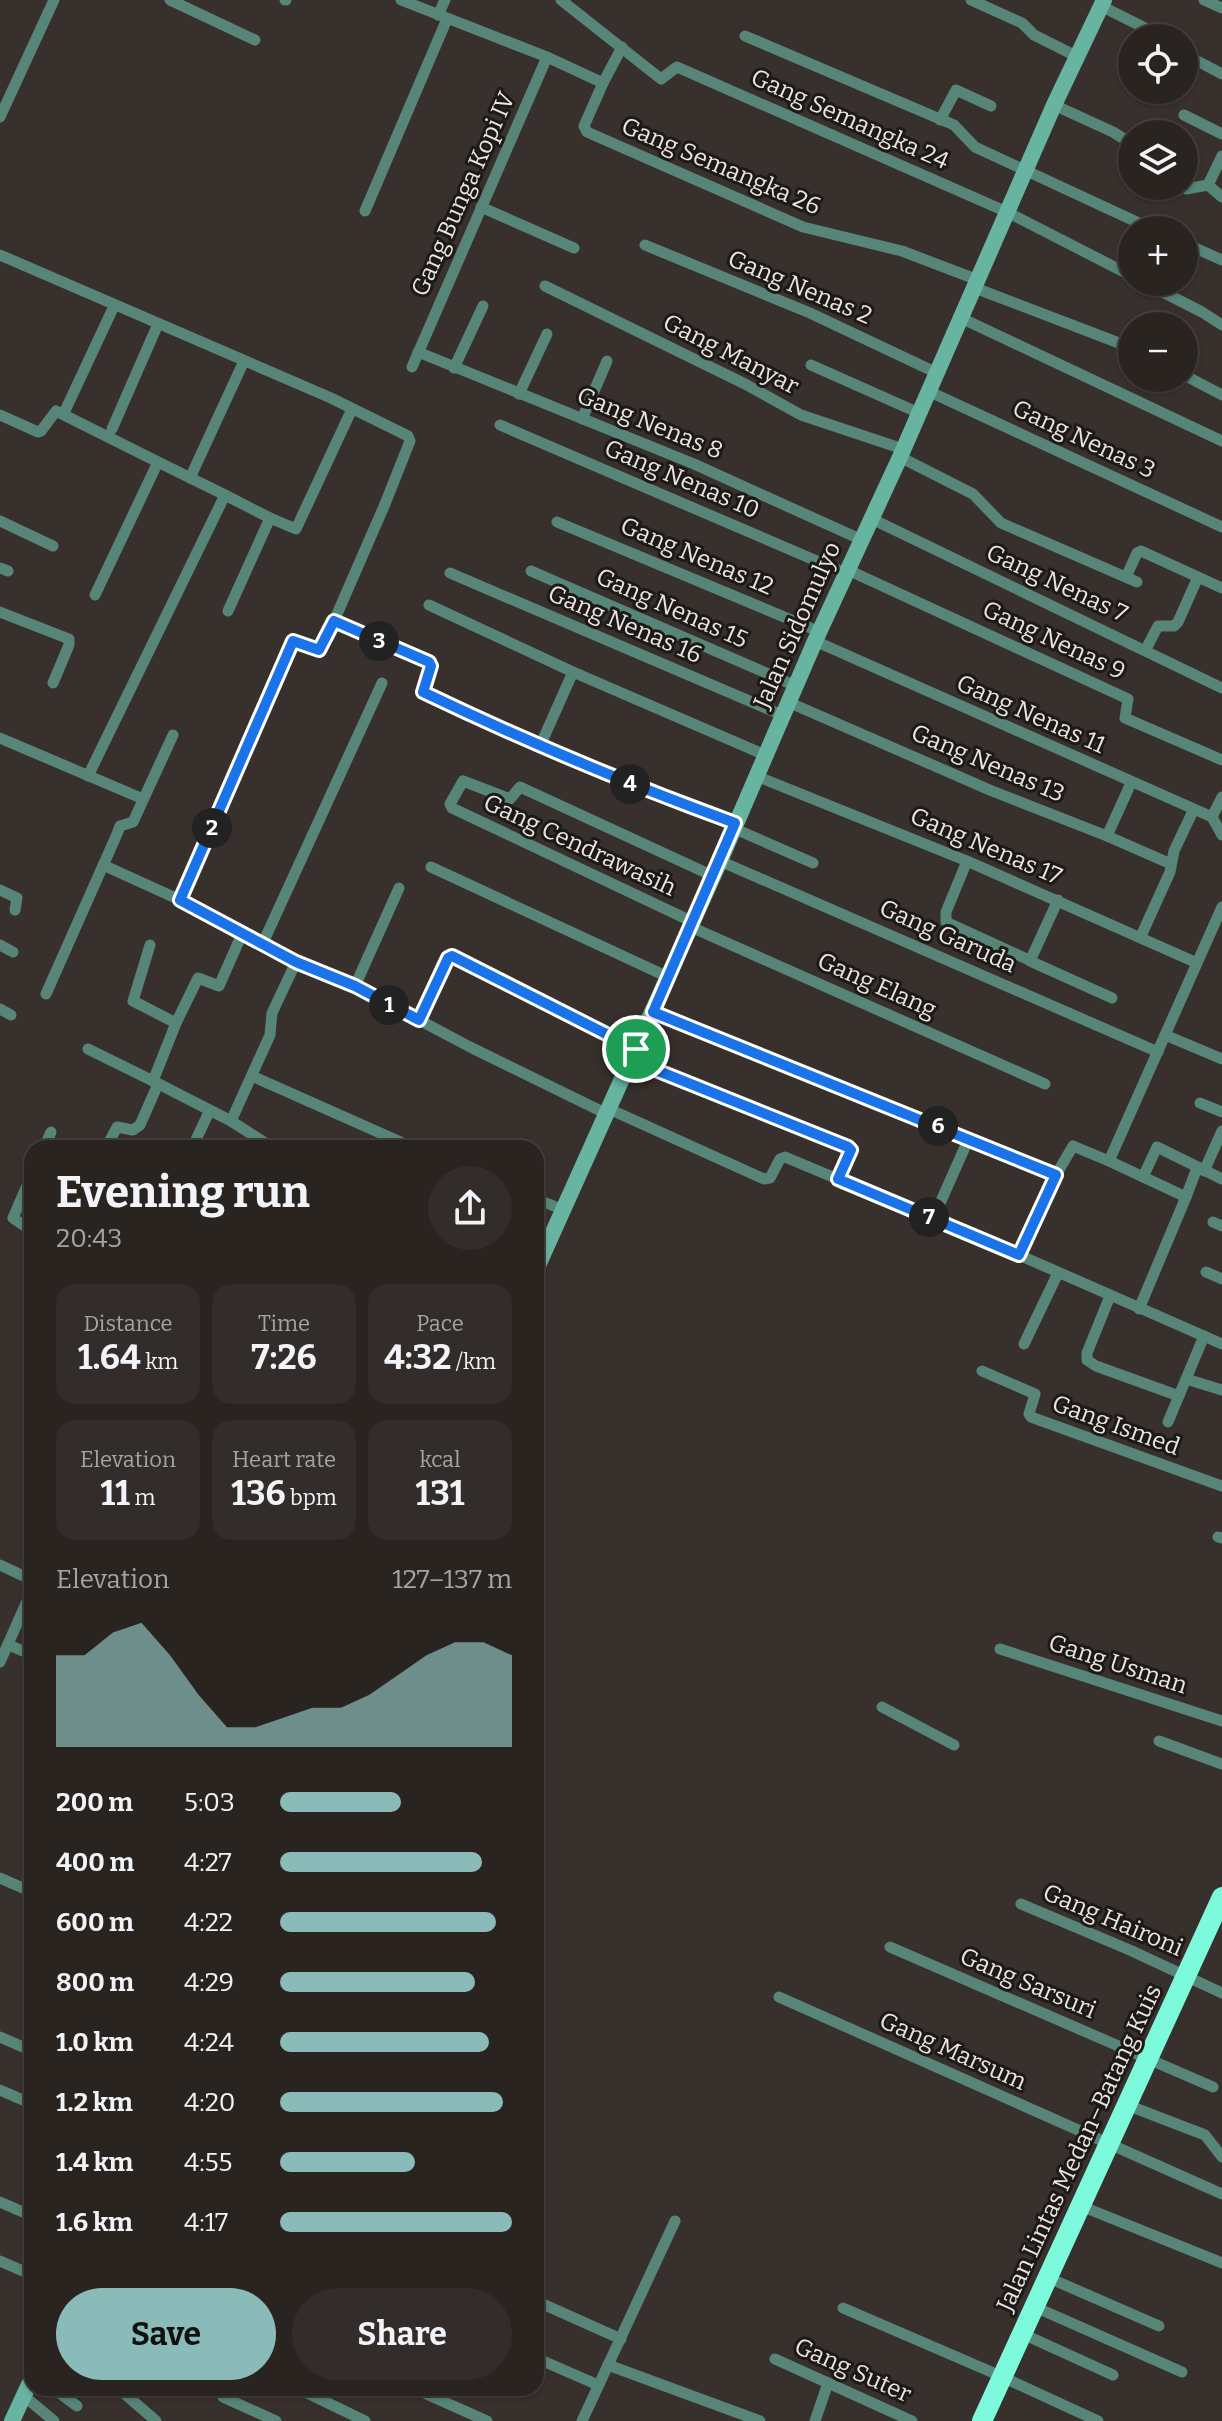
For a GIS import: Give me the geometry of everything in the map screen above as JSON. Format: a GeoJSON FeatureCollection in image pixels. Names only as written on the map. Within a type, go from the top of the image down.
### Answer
{"type":"FeatureCollection","features":[{"type":"Feature","properties":{"kind":"highway","name":"Jalan Lintas Medan–Batang Kuis"},"geometry":{"type":"LineString","coordinates":[[982,2421],[1220,1905]]}},
{"type":"Feature","properties":{"kind":"street"},"geometry":{"type":"LineString","coordinates":[[0,117],[54,0]]}},
{"type":"Feature","properties":{"kind":"street"},"geometry":{"type":"LineString","coordinates":[[170,0],[255,40]]}},
{"type":"Feature","properties":{"kind":"street"},"geometry":{"type":"LineString","coordinates":[[401,0],[547,57],[603,83],[622,47],[561,0]]}},
{"type":"Feature","properties":{"kind":"street"},"geometry":{"type":"LineString","coordinates":[[365,211],[442,17],[445,0]]}},
{"type":"Feature","properties":{"kind":"street"},"geometry":{"type":"LineString","coordinates":[[971,0],[1022,23],[1034,35],[1078,57]]}},
{"type":"Feature","properties":{"kind":"street"},"geometry":{"type":"LineString","coordinates":[[1204,0],[1222,8]]}},
{"type":"Feature","properties":{"kind":"street"},"geometry":{"type":"LineString","coordinates":[[1100,9],[1134,24]]}},
{"type":"Feature","properties":{"kind":"street","name":"Jalan Sidomulyo"},"geometry":{"type":"LineString","coordinates":[[544,1253],[1054,105],[1100,9]]}},
{"type":"Feature","properties":{"kind":"street"},"geometry":{"type":"LineString","coordinates":[[745,36],[954,125],[975,147],[1125,216]]}},
{"type":"Feature","properties":{"kind":"street","name":"Gang Semangka 24"},"geometry":{"type":"LineString","coordinates":[[622,47],[662,79],[675,67],[1007,212],[1118,269]]}},
{"type":"Feature","properties":{"kind":"street","name":"Gang Bunga Kopi IV"},"geometry":{"type":"LineString","coordinates":[[412,367],[547,57]]}},
{"type":"Feature","properties":{"kind":"street"},"geometry":{"type":"LineString","coordinates":[[1198,61],[1222,74]]}},
{"type":"Feature","properties":{"kind":"street","name":"Gang Semangka 26"},"geometry":{"type":"LineString","coordinates":[[603,83],[584,126],[585,131],[803,227],[902,251],[1118,342]]}},
{"type":"Feature","properties":{"kind":"street"},"geometry":{"type":"LineString","coordinates":[[940,120],[956,90],[991,106]]}},
{"type":"Feature","properties":{"kind":"street"},"geometry":{"type":"LineString","coordinates":[[1054,105],[1118,135]]}},
{"type":"Feature","properties":{"kind":"street"},"geometry":{"type":"LineString","coordinates":[[1184,115],[1222,134]]}},
{"type":"Feature","properties":{"kind":"street"},"geometry":{"type":"LineString","coordinates":[[1198,183],[1222,156]]}},
{"type":"Feature","properties":{"kind":"street"},"geometry":{"type":"LineString","coordinates":[[1198,188],[1222,197]]}},
{"type":"Feature","properties":{"kind":"street"},"geometry":{"type":"LineString","coordinates":[[481,207],[574,248]]}},
{"type":"Feature","properties":{"kind":"street","name":"Gang Nenas 2"},"geometry":{"type":"LineString","coordinates":[[645,245],[810,313],[937,373]]}},
{"type":"Feature","properties":{"kind":"street"},"geometry":{"type":"LineString","coordinates":[[1198,249],[1222,260]]}},
{"type":"Feature","properties":{"kind":"street"},"geometry":{"type":"LineString","coordinates":[[0,255],[352,409],[408,436],[410,441],[319,650],[293,641],[180,900]]}},
{"type":"Feature","properties":{"kind":"street","name":"Gang Manyar"},"geometry":{"type":"LineString","coordinates":[[545,286],[745,384],[801,415],[902,453],[973,494],[1001,523],[1131,579],[1137,553],[1141,551],[1198,577]]}},
{"type":"Feature","properties":{"kind":"street"},"geometry":{"type":"LineString","coordinates":[[1171,296],[1222,325]]}},
{"type":"Feature","properties":{"kind":"street"},"geometry":{"type":"LineString","coordinates":[[64,413],[114,306]]}},
{"type":"Feature","properties":{"kind":"street"},"geometry":{"type":"LineString","coordinates":[[454,368],[483,306]]}},
{"type":"Feature","properties":{"kind":"street"},"geometry":{"type":"LineString","coordinates":[[961,318],[1222,441]]}},
{"type":"Feature","properties":{"kind":"street"},"geometry":{"type":"LineString","coordinates":[[112,429],[158,324]]}},
{"type":"Feature","properties":{"kind":"street"},"geometry":{"type":"LineString","coordinates":[[519,394],[547,334]]}},
{"type":"Feature","properties":{"kind":"street","name":"Gang Nenas 8"},"geometry":{"type":"LineString","coordinates":[[419,351],[454,368],[694,464],[862,540]]}},
{"type":"Feature","properties":{"kind":"street"},"geometry":{"type":"LineString","coordinates":[[190,478],[244,361]]}},
{"type":"Feature","properties":{"kind":"street"},"geometry":{"type":"LineString","coordinates":[[582,419],[607,361]]}},
{"type":"Feature","properties":{"kind":"street"},"geometry":{"type":"LineString","coordinates":[[811,365],[919,413]]}},
{"type":"Feature","properties":{"kind":"street"},"geometry":{"type":"LineString","coordinates":[[1198,382],[1222,395]]}},
{"type":"Feature","properties":{"kind":"street","name":"Gang Nenas 3"},"geometry":{"type":"LineString","coordinates":[[928,391],[1222,527]]}},
{"type":"Feature","properties":{"kind":"street"},"geometry":{"type":"LineString","coordinates":[[0,415],[38,432],[56,411],[64,413],[295,530],[352,409]]}},
{"type":"Feature","properties":{"kind":"street","name":"Gang Nenas 10"},"geometry":{"type":"LineString","coordinates":[[500,425],[847,572]]}},
{"type":"Feature","properties":{"kind":"street"},"geometry":{"type":"LineString","coordinates":[[95,595],[158,462]]}},
{"type":"Feature","properties":{"kind":"street"},"geometry":{"type":"LineString","coordinates":[[88,776],[225,495]]}},
{"type":"Feature","properties":{"kind":"street"},"geometry":{"type":"LineString","coordinates":[[228,611],[270,518]]}},
{"type":"Feature","properties":{"kind":"street","name":"Gang Nenas 7"},"geometry":{"type":"LineString","coordinates":[[872,519],[1222,688]]}},
{"type":"Feature","properties":{"kind":"street"},"geometry":{"type":"LineString","coordinates":[[0,521],[53,546]]}},
{"type":"Feature","properties":{"kind":"street","name":"Gang Nenas 12"},"geometry":{"type":"LineString","coordinates":[[557,522],[818,636]]}},
{"type":"Feature","properties":{"kind":"street","name":"Gang Nenas 15"},"geometry":{"type":"LineString","coordinates":[[531,571],[796,686]]}},
{"type":"Feature","properties":{"kind":"street","name":"Gang Nenas 9"},"geometry":{"type":"LineString","coordinates":[[847,572],[1128,699],[1125,718],[1222,760]]}},
{"type":"Feature","properties":{"kind":"street","name":"Gang Nenas 16"},"geometry":{"type":"LineString","coordinates":[[450,573],[785,709]]}},
{"type":"Feature","properties":{"kind":"street"},"geometry":{"type":"LineString","coordinates":[[1146,649],[1158,626],[1174,626],[1178,622],[1198,577],[1222,588]]}},
{"type":"Feature","properties":{"kind":"street"},"geometry":{"type":"LineString","coordinates":[[429,605],[573,672],[765,755]]}},
{"type":"Feature","properties":{"kind":"street"},"geometry":{"type":"LineString","coordinates":[[0,612],[69,639],[53,683]]}},
{"type":"Feature","properties":{"kind":"street"},"geometry":{"type":"LineString","coordinates":[[334,621],[429,662],[431,666],[423,692],[642,790],[734,825],[813,863]]}},
{"type":"Feature","properties":{"kind":"street","name":"Gang Nenas 11"},"geometry":{"type":"LineString","coordinates":[[818,636],[1131,783],[1212,817]]}},
{"type":"Feature","properties":{"kind":"street"},"geometry":{"type":"LineString","coordinates":[[540,746],[573,672]]}},
{"type":"Feature","properties":{"kind":"street"},"geometry":{"type":"LineString","coordinates":[[262,945],[382,683]]}},
{"type":"Feature","properties":{"kind":"street","name":"Gang Nenas 13"},"geometry":{"type":"LineString","coordinates":[[785,709],[1171,864]]}},
{"type":"Feature","properties":{"kind":"street"},"geometry":{"type":"LineString","coordinates":[[46,994],[120,826],[132,823],[173,735]]}},
{"type":"Feature","properties":{"kind":"street"},"geometry":{"type":"LineString","coordinates":[[0,738],[143,799]]}},
{"type":"Feature","properties":{"kind":"street","name":"Gang Nenas 17"},"geometry":{"type":"LineString","coordinates":[[756,776],[967,861],[1197,963]]}},
{"type":"Feature","properties":{"kind":"street","name":"Gang Garuda"},"geometry":{"type":"LineString","coordinates":[[450,806],[463,781],[510,799],[520,787],[1158,1052]]}},
{"type":"Feature","properties":{"kind":"street"},"geometry":{"type":"LineString","coordinates":[[1107,836],[1131,783]]}},
{"type":"Feature","properties":{"kind":"street"},"geometry":{"type":"LineString","coordinates":[[1222,797],[1212,817],[1222,835]]}},
{"type":"Feature","properties":{"kind":"street","name":"Gang Cendrawasih"},"geometry":{"type":"LineString","coordinates":[[450,806],[692,924]]}},
{"type":"Feature","properties":{"kind":"street"},"geometry":{"type":"LineString","coordinates":[[1141,936],[1193,811]]}},
{"type":"Feature","properties":{"kind":"street"},"geometry":{"type":"LineString","coordinates":[[967,861],[946,912],[946,922],[1112,998]]}},
{"type":"Feature","properties":{"kind":"street"},"geometry":{"type":"LineString","coordinates":[[103,865],[180,900],[296,962],[355,986],[608,1111],[764,1179],[770,1178],[782,1157],[1019,1255],[1222,1344]]}},
{"type":"Feature","properties":{"kind":"street"},"geometry":{"type":"LineString","coordinates":[[431,867],[668,977]]}},
{"type":"Feature","properties":{"kind":"street"},"geometry":{"type":"LineString","coordinates":[[355,986],[399,888]]}},
{"type":"Feature","properties":{"kind":"street"},"geometry":{"type":"LineString","coordinates":[[0,890],[17,898],[15,910]]}},
{"type":"Feature","properties":{"kind":"street"},"geometry":{"type":"LineString","coordinates":[[1029,960],[1058,900]]}},
{"type":"Feature","properties":{"kind":"street"},"geometry":{"type":"LineString","coordinates":[[1109,1161],[1222,907]]}},
{"type":"Feature","properties":{"kind":"street","name":"Gang Elang"},"geometry":{"type":"LineString","coordinates":[[692,924],[1045,1084]]}},
{"type":"Feature","properties":{"kind":"street"},"geometry":{"type":"LineString","coordinates":[[110,1140],[117,1127],[133,1130],[140,1125],[176,1023],[198,978],[219,986],[242,934]]}},
{"type":"Feature","properties":{"kind":"street"},"geometry":{"type":"LineString","coordinates":[[0,945],[13,952]]}},
{"type":"Feature","properties":{"kind":"street"},"geometry":{"type":"LineString","coordinates":[[150,945],[133,1001],[176,1023]]}},
{"type":"Feature","properties":{"kind":"street"},"geometry":{"type":"LineString","coordinates":[[419,1020],[448,958],[452,956],[633,1054],[848,1147],[851,1150],[838,1179]]}},
{"type":"Feature","properties":{"kind":"street"},"geometry":{"type":"LineString","coordinates":[[231,1121],[271,1030],[272,1013],[296,962]]}},
{"type":"Feature","properties":{"kind":"street"},"geometry":{"type":"LineString","coordinates":[[653,1012],[1056,1175]]}},
{"type":"Feature","properties":{"kind":"street"},"geometry":{"type":"LineString","coordinates":[[1165,1035],[1222,1059]]}},
{"type":"Feature","properties":{"kind":"street"},"geometry":{"type":"LineString","coordinates":[[88,1049],[231,1121],[261,1140]]}},
{"type":"Feature","properties":{"kind":"street"},"geometry":{"type":"LineString","coordinates":[[252,1076],[396,1140]]}},
{"type":"Feature","properties":{"kind":"street"},"geometry":{"type":"LineString","coordinates":[[1200,1103],[1221,1109]]}},
{"type":"Feature","properties":{"kind":"street"},"geometry":{"type":"LineString","coordinates":[[196,1140],[209,1112]]}},
{"type":"Feature","properties":{"kind":"street"},"geometry":{"type":"LineString","coordinates":[[1139,1309],[1186,1197],[1222,1131]]}},
{"type":"Feature","properties":{"kind":"street"},"geometry":{"type":"LineString","coordinates":[[48,1140],[51,1132]]}},
{"type":"Feature","properties":{"kind":"street"},"geometry":{"type":"LineString","coordinates":[[933,1219],[969,1138]]}},
{"type":"Feature","properties":{"kind":"street"},"geometry":{"type":"LineString","coordinates":[[1019,1255],[1056,1175],[1074,1145],[1186,1197]]}},
{"type":"Feature","properties":{"kind":"street"},"geometry":{"type":"LineString","coordinates":[[1143,1177],[1157,1147],[1222,1179]]}},
{"type":"Feature","properties":{"kind":"street"},"geometry":{"type":"LineString","coordinates":[[24,1193],[13,1218],[24,1226]]}},
{"type":"Feature","properties":{"kind":"street"},"geometry":{"type":"LineString","coordinates":[[544,1202],[564,1210]]}},
{"type":"Feature","properties":{"kind":"street"},"geometry":{"type":"LineString","coordinates":[[1206,1272],[1222,1279]]}},
{"type":"Feature","properties":{"kind":"street"},"geometry":{"type":"LineString","coordinates":[[1024,1344],[1058,1273]]}},
{"type":"Feature","properties":{"kind":"street"},"geometry":{"type":"LineString","coordinates":[[1110,1296],[1087,1360],[1179,1396]]}},
{"type":"Feature","properties":{"kind":"street"},"geometry":{"type":"LineString","coordinates":[[1168,1422],[1204,1336]]}},
{"type":"Feature","properties":{"kind":"street","name":"Gang Ismed"},"geometry":{"type":"LineString","coordinates":[[982,1371],[1035,1394],[1029,1412],[1031,1417],[1222,1486]]}},
{"type":"Feature","properties":{"kind":"street"},"geometry":{"type":"LineString","coordinates":[[1186,1379],[1222,1390]]}},
{"type":"Feature","properties":{"kind":"street"},"geometry":{"type":"LineString","coordinates":[[0,1565],[24,1576]]}},
{"type":"Feature","properties":{"kind":"street"},"geometry":{"type":"LineString","coordinates":[[0,1662],[24,1609]]}},
{"type":"Feature","properties":{"kind":"street"},"geometry":{"type":"LineString","coordinates":[[9,1645],[24,1652]]}},
{"type":"Feature","properties":{"kind":"street","name":"Gang Usman"},"geometry":{"type":"LineString","coordinates":[[1000,1649],[1222,1721]]}},
{"type":"Feature","properties":{"kind":"street"},"geometry":{"type":"LineString","coordinates":[[882,1707],[954,1745]]}},
{"type":"Feature","properties":{"kind":"street"},"geometry":{"type":"LineString","coordinates":[[1159,1741],[1222,1764]]}},
{"type":"Feature","properties":{"kind":"street"},"geometry":{"type":"LineString","coordinates":[[0,1878],[24,1888]]}},
{"type":"Feature","properties":{"kind":"street","name":"Gang Haironi"},"geometry":{"type":"LineString","coordinates":[[1021,1904],[1222,1993]]}},
{"type":"Feature","properties":{"kind":"street","name":"Gang Sarsuri"},"geometry":{"type":"LineString","coordinates":[[890,1947],[1213,2087]]}},
{"type":"Feature","properties":{"kind":"street","name":"Gang Marsum"},"geometry":{"type":"LineString","coordinates":[[779,1997],[1222,2194]]}},
{"type":"Feature","properties":{"kind":"street"},"geometry":{"type":"LineString","coordinates":[[0,2037],[24,2048]]}},
{"type":"Feature","properties":{"kind":"street"},"geometry":{"type":"LineString","coordinates":[[0,2090],[24,2100]]}},
{"type":"Feature","properties":{"kind":"street"},"geometry":{"type":"LineString","coordinates":[[1127,2105],[1205,2135],[1222,2157]]}},
{"type":"Feature","properties":{"kind":"street"},"geometry":{"type":"LineString","coordinates":[[0,2202],[24,2212]]}},
{"type":"Feature","properties":{"kind":"street"},"geometry":{"type":"LineString","coordinates":[[1081,2206],[1222,2263]]}},
{"type":"Feature","properties":{"kind":"street"},"geometry":{"type":"LineString","coordinates":[[582,2421],[675,2221]]}},
{"type":"Feature","properties":{"kind":"street"},"geometry":{"type":"LineString","coordinates":[[0,2261],[24,2272]]}},
{"type":"Feature","properties":{"kind":"street"},"geometry":{"type":"LineString","coordinates":[[1049,2278],[1159,2326]]}},
{"type":"Feature","properties":{"kind":"street"},"geometry":{"type":"LineString","coordinates":[[544,2305],[621,2339]]}},
{"type":"Feature","properties":{"kind":"street"},"geometry":{"type":"LineString","coordinates":[[1035,2307],[1182,2372]]}},
{"type":"Feature","properties":{"kind":"street"},"geometry":{"type":"LineString","coordinates":[[843,2308],[1098,2421]]}},
{"type":"Feature","properties":{"kind":"street"},"geometry":{"type":"LineString","coordinates":[[1023,2334],[1113,2375]]}},
{"type":"Feature","properties":{"kind":"street","name":"Gang Suter"},"geometry":{"type":"LineString","coordinates":[[775,2359],[912,2421]]}},
{"type":"Feature","properties":{"kind":"street"},"geometry":{"type":"LineString","coordinates":[[544,2361],[598,2385]]}},
{"type":"Feature","properties":{"kind":"street"},"geometry":{"type":"LineString","coordinates":[[608,2365],[760,2421]]}},
{"type":"Feature","properties":{"kind":"street"},"geometry":{"type":"LineString","coordinates":[[815,2421],[828,2383]]}},
{"type":"Feature","properties":{"kind":"street"},"geometry":{"type":"LineString","coordinates":[[64,2396],[77,2406]]}},
{"type":"Feature","properties":{"kind":"street"},"geometry":{"type":"LineString","coordinates":[[127,2396],[156,2421]]}},
{"type":"Feature","properties":{"kind":"street"},"geometry":{"type":"LineString","coordinates":[[313,2396],[365,2421]]}},
{"type":"Feature","properties":{"kind":"street"},"geometry":{"type":"LineString","coordinates":[[431,2396],[487,2421]]}},
{"type":"Feature","properties":{"kind":"street"},"geometry":{"type":"LineString","coordinates":[[223,2397],[276,2421]]}},
{"type":"Feature","properties":{"kind":"street"},"geometry":{"type":"LineString","coordinates":[[18,2408],[54,2421]]}},
{"type":"Feature","properties":{"kind":"route"},"geometry":{"type":"LineString","coordinates":[[334,621],[429,662],[431,666],[423,692],[642,790],[735,823],[653,1012],[1056,1175],[1019,1255],[838,1179],[851,1148],[631,1060],[636,1049],[452,956],[448,958],[419,1020],[355,986],[262,945],[180,900],[293,641],[319,650],[334,621]]}}]}
